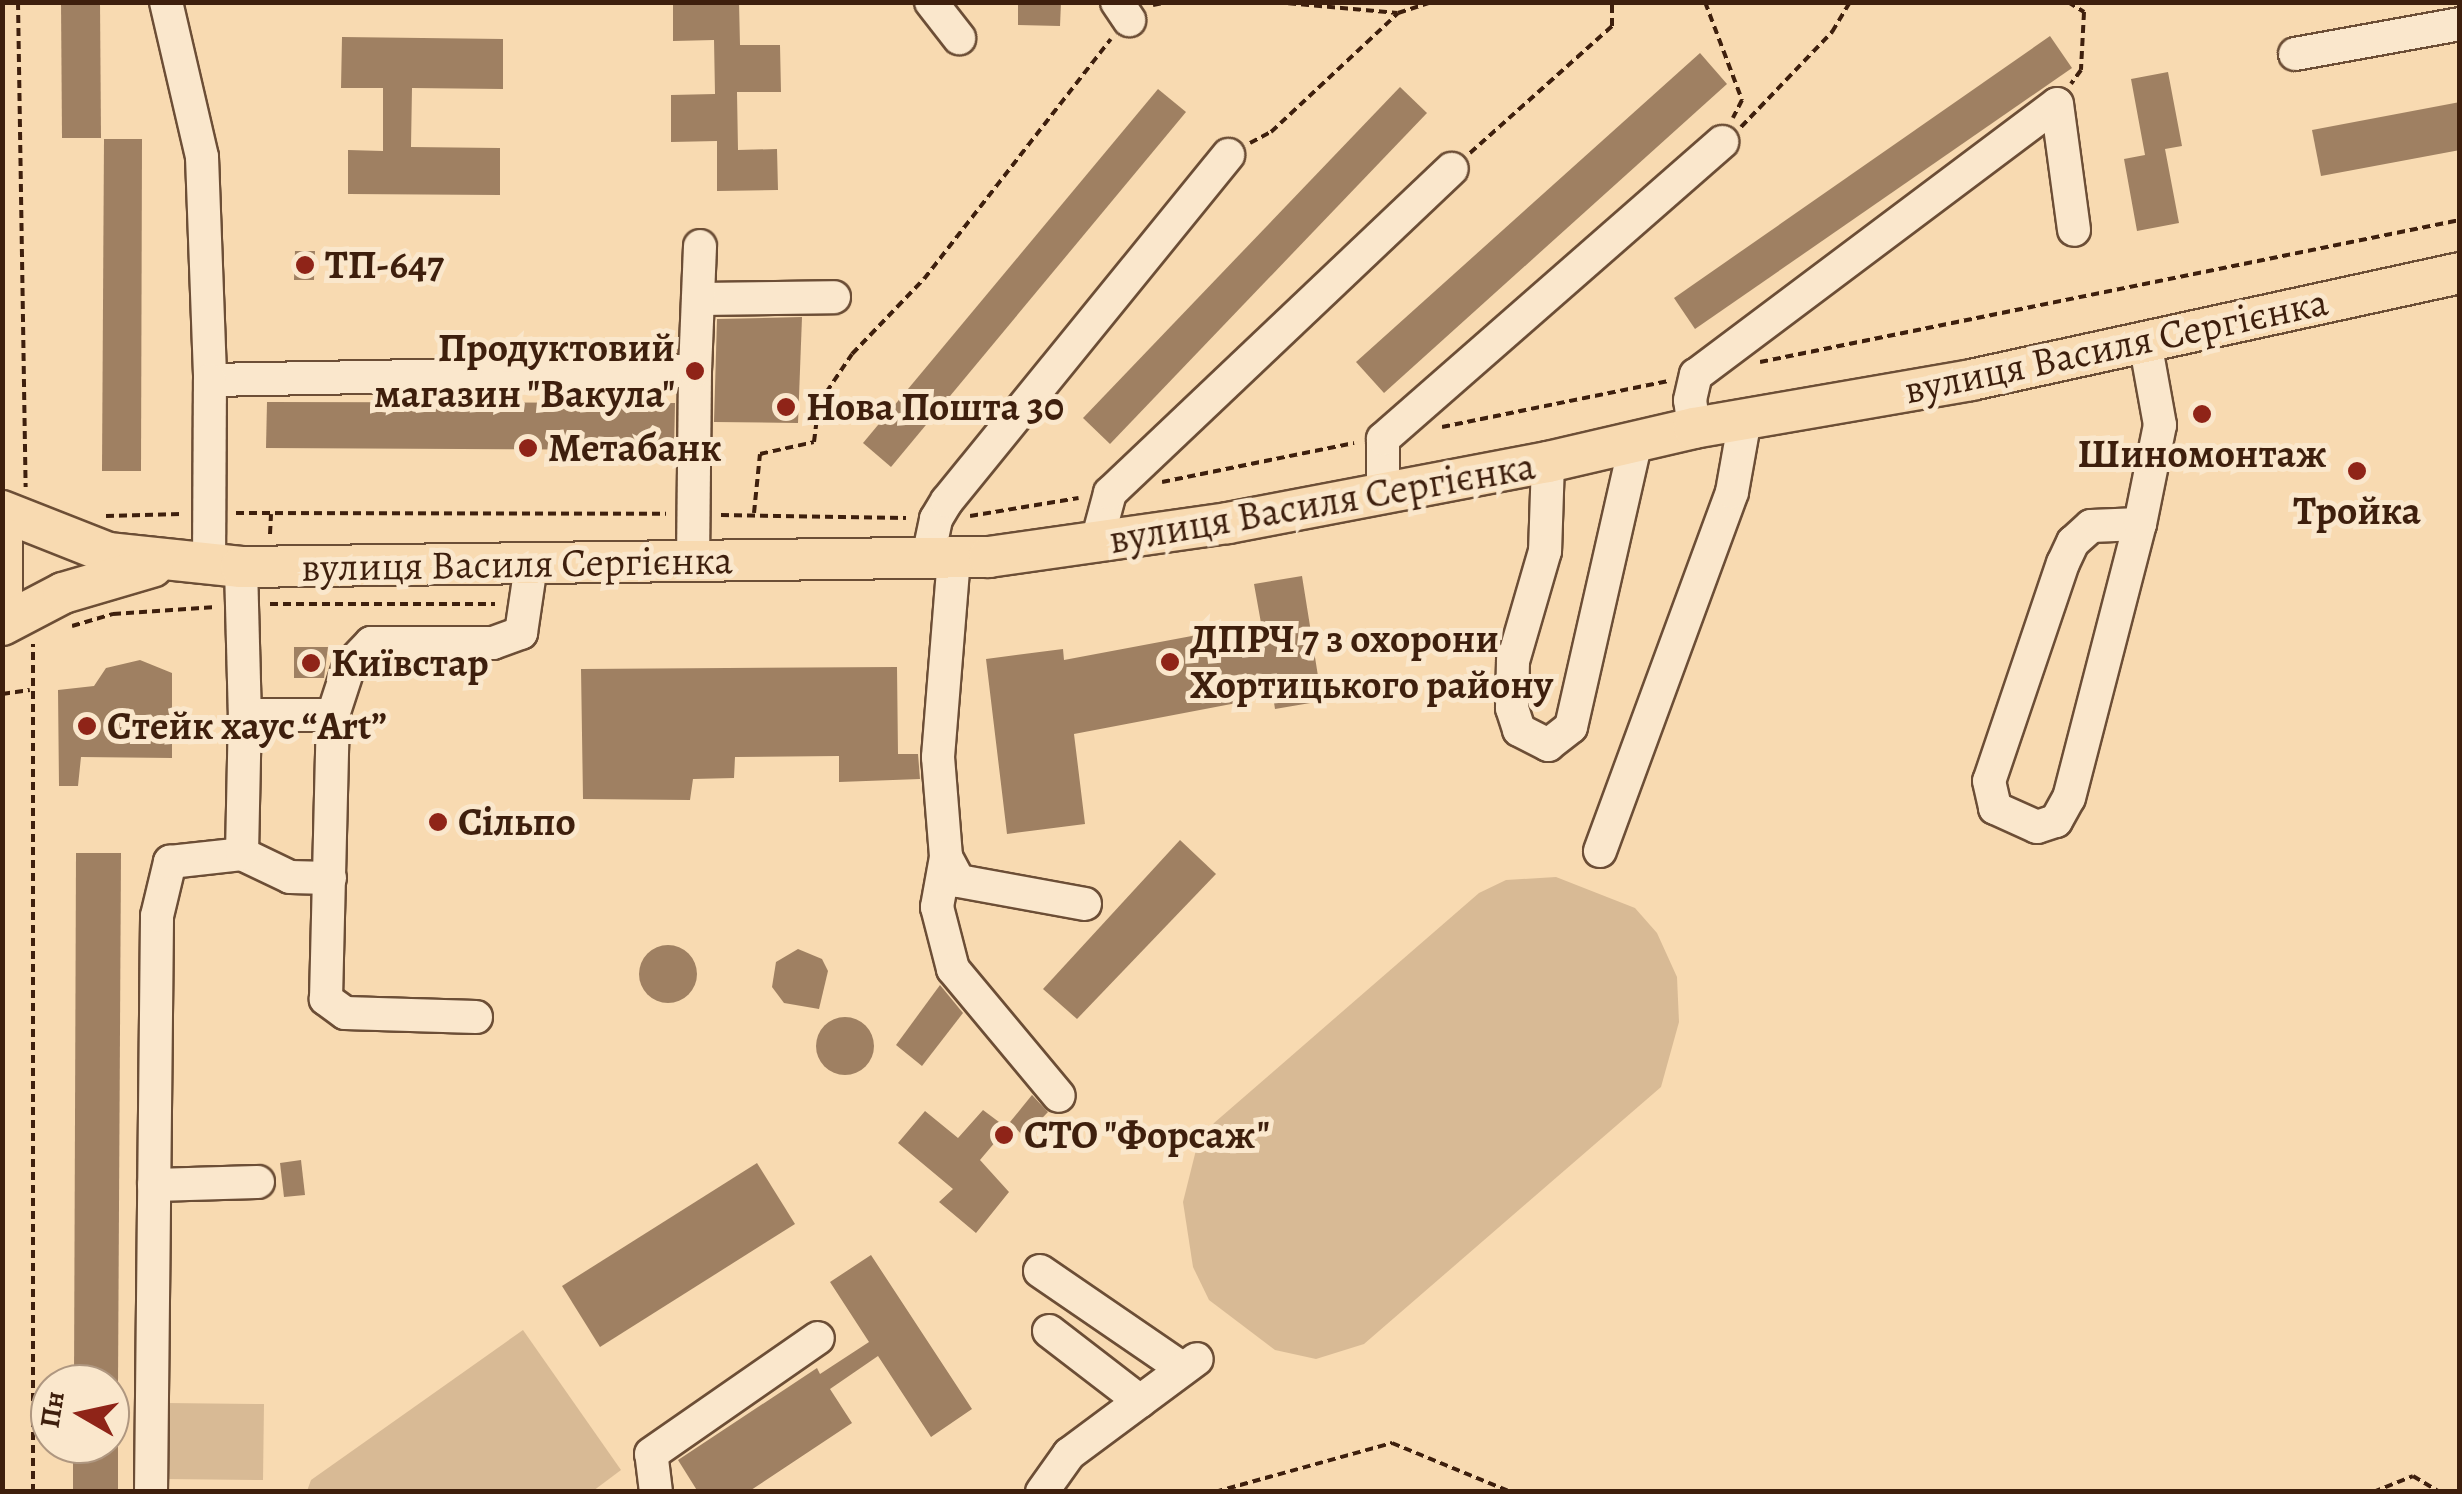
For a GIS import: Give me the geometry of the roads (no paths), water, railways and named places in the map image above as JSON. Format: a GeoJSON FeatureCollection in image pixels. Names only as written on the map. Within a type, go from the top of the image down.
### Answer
{"type":"FeatureCollection","features":[{"type":"Feature","properties":{"kind":"main road","name":"вулиця Василя Сергієнка"},"geometry":{"type":"LineString","coordinates":[[16,503],[64,540],[230,579],[531,564],[694,562],[939,545],[1096,545],[1548,462],[1694,428],[2145,342],[2460,273]]}},
{"type":"Feature","properties":{"kind":"main road"},"geometry":{"type":"LineString","coordinates":[[2,537],[2,593]]}},
{"type":"Feature","properties":{"kind":"main road","name":"вулиця Василя Сергієнка"},"geometry":{"type":"LineString","coordinates":[[2,625],[64,593],[166,563]]}},
{"type":"Feature","properties":{"kind":"lane"},"geometry":{"type":"LineString","coordinates":[[166,2],[202,156],[210,380],[208,513],[230,579],[245,715],[242,854]]}},
{"type":"Feature","properties":{"kind":"lane"},"geometry":{"type":"LineString","coordinates":[[931,2],[959,38]]}},
{"type":"Feature","properties":{"kind":"lane"},"geometry":{"type":"LineString","coordinates":[[2295,54],[2460,24]]}},
{"type":"Feature","properties":{"kind":"lane"},"geometry":{"type":"LineString","coordinates":[[1694,428],[1690,400],[1696,375],[2057,104],[2074,230]]}},
{"type":"Feature","properties":{"kind":"lane"},"geometry":{"type":"LineString","coordinates":[[1383,492],[1383,439],[1722,142]]}},
{"type":"Feature","properties":{"kind":"lane"},"geometry":{"type":"LineString","coordinates":[[1059,1096],[953,970],[937,907],[946,857],[938,756],[939,545],[1228,155]]}},
{"type":"Feature","properties":{"kind":"lane"},"geometry":{"type":"LineString","coordinates":[[1096,545],[1110,492],[1452,170]]}},
{"type":"Feature","properties":{"kind":"lane"},"geometry":{"type":"LineString","coordinates":[[694,562],[694,371],[700,246]]}},
{"type":"Feature","properties":{"kind":"lane"},"geometry":{"type":"LineString","coordinates":[[698,299],[834,297]]}},
{"type":"Feature","properties":{"kind":"lane"},"geometry":{"type":"LineString","coordinates":[[2140,524],[2091,526],[2073,542],[1989,781],[1995,808],[2038,827],[2056,820],[2069,798],[2140,524],[2160,425],[2145,342]]}},
{"type":"Feature","properties":{"kind":"lane"},"geometry":{"type":"LineString","coordinates":[[210,380],[694,371]]}},
{"type":"Feature","properties":{"kind":"lane"},"geometry":{"type":"LineString","coordinates":[[1600,851],[1732,492],[1745,419]]}},
{"type":"Feature","properties":{"kind":"lane"},"geometry":{"type":"LineString","coordinates":[[1548,462],[1545,551],[1513,661],[1512,708],[1519,730],[1548,745],[1571,728],[1635,444]]}},
{"type":"Feature","properties":{"kind":"lane"},"geometry":{"type":"LineString","coordinates":[[476,1017],[332,1008],[324,989],[333,714],[348,666],[371,643],[493,643],[521,633],[531,564]]}},
{"type":"Feature","properties":{"kind":"lane"},"geometry":{"type":"LineString","coordinates":[[245,715],[333,714]]}},
{"type":"Feature","properties":{"kind":"lane"},"geometry":{"type":"LineString","coordinates":[[151,1492],[153,964],[167,869],[182,857],[242,854],[290,877],[330,878]]}},
{"type":"Feature","properties":{"kind":"lane"},"geometry":{"type":"LineString","coordinates":[[946,857],[960,881],[1085,904]]}},
{"type":"Feature","properties":{"kind":"lane"},"geometry":{"type":"LineString","coordinates":[[154,1185],[258,1182]]}},
{"type":"Feature","properties":{"kind":"lane"},"geometry":{"type":"LineString","coordinates":[[1040,1271],[1190,1364],[1068,1454],[1042,1492]]}},
{"type":"Feature","properties":{"kind":"lane"},"geometry":{"type":"LineString","coordinates":[[1049,1331],[1140,1401]]}},
{"type":"Feature","properties":{"kind":"lane"},"geometry":{"type":"LineString","coordinates":[[656,1492],[651,1454],[818,1338]]}},
{"type":"Feature","properties":{"kind":"place","name":"ТП-647"},"geometry":{"type":"Point","coordinates":[305,265]}},
{"type":"Feature","properties":{"kind":"place","name":"Продуктовий магазин \"Вакула\""},"geometry":{"type":"Point","coordinates":[695,371]}},
{"type":"Feature","properties":{"kind":"place","name":"Нова Пошта 30"},"geometry":{"type":"Point","coordinates":[786,407]}},
{"type":"Feature","properties":{"kind":"place","name":"Шиномонтаж"},"geometry":{"type":"Point","coordinates":[2202,414]}},
{"type":"Feature","properties":{"kind":"place","name":"Метабанк"},"geometry":{"type":"Point","coordinates":[528,448]}},
{"type":"Feature","properties":{"kind":"place","name":"Тройка"},"geometry":{"type":"Point","coordinates":[2357,471]}},
{"type":"Feature","properties":{"kind":"place","name":"ДПРЧ 7 з охорони Хортицького району"},"geometry":{"type":"Point","coordinates":[1170,662]}},
{"type":"Feature","properties":{"kind":"place","name":"Київстар"},"geometry":{"type":"Point","coordinates":[311,663]}},
{"type":"Feature","properties":{"kind":"place","name":"Стейк хаус “Art”"},"geometry":{"type":"Point","coordinates":[87,726]}},
{"type":"Feature","properties":{"kind":"place","name":"Сільпо"},"geometry":{"type":"Point","coordinates":[438,822]}},
{"type":"Feature","properties":{"kind":"place","name":"СТО \"Форсаж\""},"geometry":{"type":"Point","coordinates":[1004,1135]}}]}
